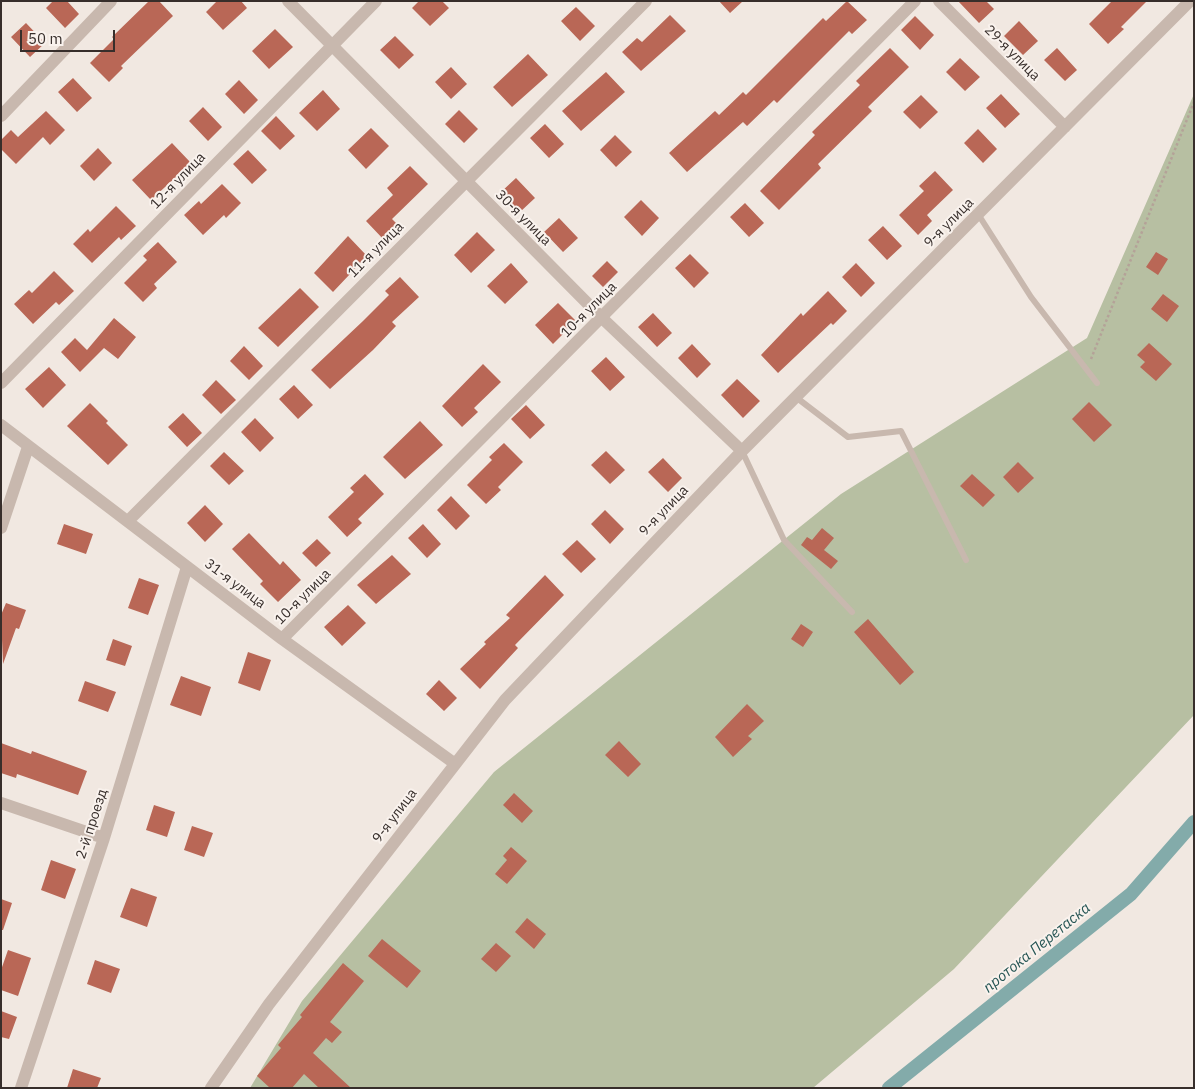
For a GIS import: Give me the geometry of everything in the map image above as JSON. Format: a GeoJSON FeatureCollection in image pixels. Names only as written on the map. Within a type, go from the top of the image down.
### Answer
{"type":"FeatureCollection","features":[{"type":"Feature","properties":{"kind":"street"},"geometry":{"type":"LineString","coordinates":[[1,116],[112,1]]}},
{"type":"Feature","properties":{"kind":"street","name":"30-я улица"},"geometry":{"type":"LineString","coordinates":[[288,1],[602,318],[742,451]]}},
{"type":"Feature","properties":{"kind":"street","name":"12-я улица"},"geometry":{"type":"LineString","coordinates":[[1,383],[376,1]]}},
{"type":"Feature","properties":{"kind":"street","name":"11-я улица"},"geometry":{"type":"LineString","coordinates":[[128,521],[646,1]]}},
{"type":"Feature","properties":{"kind":"street","name":"10-я улица"},"geometry":{"type":"LineString","coordinates":[[282,639],[915,1]]}},
{"type":"Feature","properties":{"kind":"street","name":"29-я улица"},"geometry":{"type":"LineString","coordinates":[[939,1],[1065,127]]}},
{"type":"Feature","properties":{"kind":"street","name":"9-я улица"},"geometry":{"type":"LineString","coordinates":[[211,1088],[269,1004],[505,700],[742,451],[797,398],[1190,1]]}},
{"type":"Feature","properties":{"kind":"street","name":"31-я улица"},"geometry":{"type":"LineString","coordinates":[[1,425],[282,639],[454,764]]}},
{"type":"Feature","properties":{"kind":"street"},"geometry":{"type":"LineString","coordinates":[[1,528],[28,447]]}},
{"type":"Feature","properties":{"kind":"street","name":"2-й проезд"},"geometry":{"type":"LineString","coordinates":[[21,1088],[104,838],[188,567]]}},
{"type":"Feature","properties":{"kind":"street"},"geometry":{"type":"LineString","coordinates":[[1,803],[104,838]]}},
{"type":"Feature","properties":{"kind":"lane"},"geometry":{"type":"LineString","coordinates":[[978,214],[1032,297],[1097,383]]}},
{"type":"Feature","properties":{"kind":"lane"},"geometry":{"type":"LineString","coordinates":[[797,398],[848,438],[901,431],[966,560]]}},
{"type":"Feature","properties":{"kind":"lane"},"geometry":{"type":"LineString","coordinates":[[742,451],[784,540],[852,612]]}},
{"type":"Feature","properties":{"kind":"path"},"geometry":{"type":"LineString","coordinates":[[1091,359],[1194,102]]}},
{"type":"Feature","properties":{"kind":"green space"},"geometry":{"type":"Polygon","coordinates":[[[1194,94],[1194,715],[954,969],[813,1088],[250,1088],[302,1001],[494,772],[841,494],[1087,338],[1194,94]]]}},
{"type":"Feature","properties":{"kind":"building"},"geometry":{"type":"Polygon","coordinates":[[[53,1],[67,1],[79,14],[65,28],[46,8],[53,1]]]}},
{"type":"Feature","properties":{"kind":"building"},"geometry":{"type":"Polygon","coordinates":[[[149,1],[159,1],[173,16],[121,66],[123,68],[109,82],[90,63],[114,39],[112,37],[149,1]]]}},
{"type":"Feature","properties":{"kind":"building"},"geometry":{"type":"Polygon","coordinates":[[[217,1],[241,1],[247,8],[223,30],[206,12],[217,1]]]}},
{"type":"Feature","properties":{"kind":"building"},"geometry":{"type":"Polygon","coordinates":[[[419,1],[442,1],[449,8],[430,26],[412,8],[419,1]]]}},
{"type":"Feature","properties":{"kind":"building"},"geometry":{"type":"Polygon","coordinates":[[[719,1],[743,1],[730,13],[719,1]]]}},
{"type":"Feature","properties":{"kind":"building"},"geometry":{"type":"Polygon","coordinates":[[[847,1],[867,20],[852,34],[849,31],[777,103],[774,100],[747,126],[743,122],[687,172],[669,153],[715,111],[719,115],[743,92],[746,95],[823,18],[826,21],[847,1]]]}},
{"type":"Feature","properties":{"kind":"building"},"geometry":{"type":"Polygon","coordinates":[[[958,1],[986,1],[994,9],[979,23],[958,1]]]}},
{"type":"Feature","properties":{"kind":"building"},"geometry":{"type":"Polygon","coordinates":[[[1112,1],[1147,1],[1121,27],[1124,29],[1108,44],[1089,24],[1112,1]]]}},
{"type":"Feature","properties":{"kind":"building"},"geometry":{"type":"Polygon","coordinates":[[[576,7],[595,26],[580,41],[561,21],[576,7]]]}},
{"type":"Feature","properties":{"kind":"building"},"geometry":{"type":"Polygon","coordinates":[[[670,15],[686,31],[641,71],[622,52],[637,38],[642,42],[670,15]]]}},
{"type":"Feature","properties":{"kind":"building"},"geometry":{"type":"Polygon","coordinates":[[[915,16],[934,35],[920,50],[901,30],[915,16]]]}},
{"type":"Feature","properties":{"kind":"building"},"geometry":{"type":"Polygon","coordinates":[[[1019,21],[1038,41],[1023,55],[1004,36],[1019,21]]]}},
{"type":"Feature","properties":{"kind":"building"},"geometry":{"type":"Polygon","coordinates":[[[26,23],[45,43],[30,57],[11,37],[26,23]]]}},
{"type":"Feature","properties":{"kind":"building"},"geometry":{"type":"Polygon","coordinates":[[[275,29],[293,47],[269,69],[252,51],[275,29]]]}},
{"type":"Feature","properties":{"kind":"building"},"geometry":{"type":"Polygon","coordinates":[[[395,36],[414,55],[399,69],[380,50],[395,36]]]}},
{"type":"Feature","properties":{"kind":"building"},"geometry":{"type":"Polygon","coordinates":[[[890,48],[909,67],[868,107],[872,111],[818,164],[821,168],[779,210],[760,191],[815,135],[812,132],[860,85],[856,81],[890,48]]]}},
{"type":"Feature","properties":{"kind":"building"},"geometry":{"type":"Polygon","coordinates":[[[1057,48],[1077,70],[1065,81],[1044,60],[1057,48]]]}},
{"type":"Feature","properties":{"kind":"building"},"geometry":{"type":"Polygon","coordinates":[[[528,54],[548,75],[512,107],[493,87],[528,54]]]}},
{"type":"Feature","properties":{"kind":"building"},"geometry":{"type":"Polygon","coordinates":[[[960,58],[980,77],[965,91],[946,72],[960,58]]]}},
{"type":"Feature","properties":{"kind":"building"},"geometry":{"type":"Polygon","coordinates":[[[451,67],[467,84],[451,99],[435,82],[451,67]]]}},
{"type":"Feature","properties":{"kind":"building"},"geometry":{"type":"Polygon","coordinates":[[[606,72],[625,92],[581,131],[562,111],[606,72]]]}},
{"type":"Feature","properties":{"kind":"building"},"geometry":{"type":"Polygon","coordinates":[[[73,78],[92,98],[77,112],[58,92],[73,78]]]}},
{"type":"Feature","properties":{"kind":"building"},"geometry":{"type":"Polygon","coordinates":[[[239,80],[258,100],[244,114],[225,94],[239,80]]]}},
{"type":"Feature","properties":{"kind":"building"},"geometry":{"type":"Polygon","coordinates":[[[323,90],[340,109],[317,131],[299,113],[323,90]]]}},
{"type":"Feature","properties":{"kind":"building"},"geometry":{"type":"Polygon","coordinates":[[[1001,94],[1020,114],[1005,128],[986,108],[1001,94]]]}},
{"type":"Feature","properties":{"kind":"building"},"geometry":{"type":"Polygon","coordinates":[[[921,95],[938,112],[920,129],[903,112],[921,95]]]}},
{"type":"Feature","properties":{"kind":"building"},"geometry":{"type":"Polygon","coordinates":[[[203,107],[222,127],[208,141],[189,121],[203,107]]]}},
{"type":"Feature","properties":{"kind":"building"},"geometry":{"type":"Polygon","coordinates":[[[459,110],[478,129],[464,143],[445,124],[459,110]]]}},
{"type":"Feature","properties":{"kind":"building"},"geometry":{"type":"Polygon","coordinates":[[[46,111],[65,130],[50,145],[43,137],[16,164],[1,149],[1,140],[11,130],[18,137],[46,111]]]}},
{"type":"Feature","properties":{"kind":"building"},"geometry":{"type":"Polygon","coordinates":[[[276,116],[295,136],[280,150],[261,131],[276,116]]]}},
{"type":"Feature","properties":{"kind":"building"},"geometry":{"type":"Polygon","coordinates":[[[545,124],[564,144],[549,158],[530,138],[545,124]]]}},
{"type":"Feature","properties":{"kind":"building"},"geometry":{"type":"Polygon","coordinates":[[[371,128],[389,146],[366,169],[348,150],[371,128]]]}},
{"type":"Feature","properties":{"kind":"building"},"geometry":{"type":"Polygon","coordinates":[[[978,129],[997,149],[983,163],[964,143],[978,129]]]}},
{"type":"Feature","properties":{"kind":"building"},"geometry":{"type":"Polygon","coordinates":[[[615,135],[632,152],[616,167],[600,150],[615,135]]]}},
{"type":"Feature","properties":{"kind":"building"},"geometry":{"type":"Polygon","coordinates":[[[172,143],[191,163],[151,200],[132,180],[172,143]]]}},
{"type":"Feature","properties":{"kind":"building"},"geometry":{"type":"Polygon","coordinates":[[[98,148],[112,163],[94,181],[80,166],[98,148]]]}},
{"type":"Feature","properties":{"kind":"building"},"geometry":{"type":"Polygon","coordinates":[[[248,150],[267,170],[252,184],[233,164],[248,150]]]}},
{"type":"Feature","properties":{"kind":"building"},"geometry":{"type":"Polygon","coordinates":[[[410,166],[428,184],[392,219],[400,227],[385,241],[366,221],[393,195],[387,188],[410,166]]]}},
{"type":"Feature","properties":{"kind":"building"},"geometry":{"type":"Polygon","coordinates":[[[935,171],[953,190],[927,215],[932,221],[918,235],[899,215],[924,191],[919,186],[935,171]]]}},
{"type":"Feature","properties":{"kind":"building"},"geometry":{"type":"Polygon","coordinates":[[[516,178],[535,198],[520,212],[501,192],[516,178]]]}},
{"type":"Feature","properties":{"kind":"building"},"geometry":{"type":"Polygon","coordinates":[[[222,184],[241,203],[226,218],[224,215],[203,235],[184,215],[199,201],[201,204],[222,184]]]}},
{"type":"Feature","properties":{"kind":"building"},"geometry":{"type":"Polygon","coordinates":[[[641,200],[659,218],[642,236],[624,217],[641,200]]]}},
{"type":"Feature","properties":{"kind":"building"},"geometry":{"type":"Polygon","coordinates":[[[745,203],[764,223],[749,237],[730,217],[745,203]]]}},
{"type":"Feature","properties":{"kind":"building"},"geometry":{"type":"Polygon","coordinates":[[[116,206],[136,226],[121,240],[119,237],[92,263],[73,244],[88,229],[90,232],[116,206]]]}},
{"type":"Feature","properties":{"kind":"building"},"geometry":{"type":"Polygon","coordinates":[[[559,218],[578,238],[563,252],[544,232],[559,218]]]}},
{"type":"Feature","properties":{"kind":"building"},"geometry":{"type":"Polygon","coordinates":[[[883,226],[902,246],[887,260],[868,240],[883,226]]]}},
{"type":"Feature","properties":{"kind":"building"},"geometry":{"type":"Polygon","coordinates":[[[477,232],[495,250],[471,273],[454,255],[477,232]]]}},
{"type":"Feature","properties":{"kind":"building"},"geometry":{"type":"Polygon","coordinates":[[[348,236],[367,256],[333,292],[314,273],[348,236]]]}},
{"type":"Feature","properties":{"kind":"building"},"geometry":{"type":"Polygon","coordinates":[[[158,242],[177,262],[154,284],[157,288],[143,302],[124,283],[147,260],[143,256],[158,242]]]}},
{"type":"Feature","properties":{"kind":"building"},"geometry":{"type":"Polygon","coordinates":[[[1156,252],[1168,259],[1158,275],[1146,267],[1156,252]]]}},
{"type":"Feature","properties":{"kind":"building"},"geometry":{"type":"Polygon","coordinates":[[[690,254],[709,273],[694,288],[675,268],[690,254]]]}},
{"type":"Feature","properties":{"kind":"building"},"geometry":{"type":"Polygon","coordinates":[[[607,261],[618,272],[603,287],[592,276],[607,261]]]}},
{"type":"Feature","properties":{"kind":"building"},"geometry":{"type":"Polygon","coordinates":[[[511,263],[528,282],[505,304],[487,286],[511,263]]]}},
{"type":"Feature","properties":{"kind":"building"},"geometry":{"type":"Polygon","coordinates":[[[856,263],[875,283],[861,297],[842,277],[856,263]]]}},
{"type":"Feature","properties":{"kind":"building"},"geometry":{"type":"Polygon","coordinates":[[[54,271],[74,291],[59,305],[56,302],[33,324],[14,304],[29,290],[32,293],[54,271]]]}},
{"type":"Feature","properties":{"kind":"building"},"geometry":{"type":"Polygon","coordinates":[[[400,277],[419,297],[392,322],[396,326],[373,350],[330,389],[311,370],[389,295],[385,291],[400,277]]]}},
{"type":"Feature","properties":{"kind":"building"},"geometry":{"type":"Polygon","coordinates":[[[300,288],[319,307],[278,347],[258,328],[300,288]]]}},
{"type":"Feature","properties":{"kind":"building"},"geometry":{"type":"Polygon","coordinates":[[[828,291],[847,311],[833,325],[831,323],[778,373],[761,355],[801,313],[803,316],[828,291]]]}},
{"type":"Feature","properties":{"kind":"building"},"geometry":{"type":"Polygon","coordinates":[[[1163,294],[1179,306],[1167,322],[1151,309],[1163,294]]]}},
{"type":"Feature","properties":{"kind":"building"},"geometry":{"type":"Polygon","coordinates":[[[558,303],[576,321],[553,344],[535,325],[558,303]]]}},
{"type":"Feature","properties":{"kind":"building"},"geometry":{"type":"Polygon","coordinates":[[[653,313],[672,333],[657,347],[638,327],[653,313]]]}},
{"type":"Feature","properties":{"kind":"building"},"geometry":{"type":"Polygon","coordinates":[[[114,318],[136,337],[118,359],[104,348],[80,372],[61,352],[75,338],[87,350],[114,318]]]}},
{"type":"Feature","properties":{"kind":"building"},"geometry":{"type":"Polygon","coordinates":[[[1149,343],[1172,364],[1156,381],[1140,367],[1145,362],[1137,355],[1149,343]]]}},
{"type":"Feature","properties":{"kind":"building"},"geometry":{"type":"Polygon","coordinates":[[[692,344],[711,364],[697,378],[678,358],[692,344]]]}},
{"type":"Feature","properties":{"kind":"building"},"geometry":{"type":"Polygon","coordinates":[[[244,346],[263,366],[249,380],[230,361],[244,346]]]}},
{"type":"Feature","properties":{"kind":"building"},"geometry":{"type":"Polygon","coordinates":[[[606,357],[625,377],[610,391],[591,371],[606,357]]]}},
{"type":"Feature","properties":{"kind":"building"},"geometry":{"type":"Polygon","coordinates":[[[483,364],[501,382],[474,408],[478,412],[462,427],[442,406],[483,364]]]}},
{"type":"Feature","properties":{"kind":"building"},"geometry":{"type":"Polygon","coordinates":[[[49,367],[66,385],[43,408],[25,389],[49,367]]]}},
{"type":"Feature","properties":{"kind":"building"},"geometry":{"type":"Polygon","coordinates":[[[737,379],[760,401],[743,418],[721,395],[737,379]]]}},
{"type":"Feature","properties":{"kind":"building"},"geometry":{"type":"Polygon","coordinates":[[[216,380],[236,400],[221,414],[202,395],[216,380]]]}},
{"type":"Feature","properties":{"kind":"building"},"geometry":{"type":"Polygon","coordinates":[[[294,385],[313,405],[298,419],[279,399],[294,385]]]}},
{"type":"Feature","properties":{"kind":"building"},"geometry":{"type":"Polygon","coordinates":[[[1089,402],[1112,425],[1094,442],[1072,419],[1089,402]]]}},
{"type":"Feature","properties":{"kind":"building"},"geometry":{"type":"Polygon","coordinates":[[[90,403],[108,421],[106,423],[128,445],[108,465],[67,426],[90,403]]]}},
{"type":"Feature","properties":{"kind":"building"},"geometry":{"type":"Polygon","coordinates":[[[526,405],[545,425],[530,439],[511,419],[526,405]]]}},
{"type":"Feature","properties":{"kind":"building"},"geometry":{"type":"Polygon","coordinates":[[[183,413],[202,433],[187,447],[168,427],[183,413]]]}},
{"type":"Feature","properties":{"kind":"building"},"geometry":{"type":"Polygon","coordinates":[[[255,418],[274,438],[260,452],[241,432],[255,418]]]}},
{"type":"Feature","properties":{"kind":"building"},"geometry":{"type":"Polygon","coordinates":[[[420,421],[443,445],[405,479],[383,457],[420,421]]]}},
{"type":"Feature","properties":{"kind":"building"},"geometry":{"type":"Polygon","coordinates":[[[504,443],[523,462],[498,487],[501,490],[486,504],[467,485],[492,460],[489,457],[504,443]]]}},
{"type":"Feature","properties":{"kind":"building"},"geometry":{"type":"Polygon","coordinates":[[[606,451],[625,470],[610,484],[591,465],[606,451]]]}},
{"type":"Feature","properties":{"kind":"building"},"geometry":{"type":"Polygon","coordinates":[[[224,452],[244,471],[229,485],[210,466],[224,452]]]}},
{"type":"Feature","properties":{"kind":"building"},"geometry":{"type":"Polygon","coordinates":[[[663,458],[682,478],[668,492],[648,472],[663,458]]]}},
{"type":"Feature","properties":{"kind":"building"},"geometry":{"type":"Polygon","coordinates":[[[1018,462],[1034,478],[1018,493],[1003,477],[1018,462]]]}},
{"type":"Feature","properties":{"kind":"building"},"geometry":{"type":"Polygon","coordinates":[[[365,474],[384,494],[358,519],[362,523],[347,537],[328,517],[354,492],[350,488],[365,474]]]}},
{"type":"Feature","properties":{"kind":"building"},"geometry":{"type":"Polygon","coordinates":[[[972,474],[995,495],[983,507],[960,486],[972,474]]]}},
{"type":"Feature","properties":{"kind":"building"},"geometry":{"type":"Polygon","coordinates":[[[451,496],[470,516],[456,530],[437,510],[451,496]]]}},
{"type":"Feature","properties":{"kind":"building"},"geometry":{"type":"Polygon","coordinates":[[[205,505],[223,524],[205,542],[187,523],[205,505]]]}},
{"type":"Feature","properties":{"kind":"building"},"geometry":{"type":"Polygon","coordinates":[[[605,510],[624,529],[610,544],[591,524],[605,510]]]}},
{"type":"Feature","properties":{"kind":"building"},"geometry":{"type":"Polygon","coordinates":[[[64,524],[93,534],[86,554],[57,544],[64,524]]]}},
{"type":"Feature","properties":{"kind":"building"},"geometry":{"type":"Polygon","coordinates":[[[423,524],[441,544],[427,558],[408,538],[423,524]]]}},
{"type":"Feature","properties":{"kind":"building"},"geometry":{"type":"Polygon","coordinates":[[[822,528],[834,538],[824,550],[838,561],[831,569],[801,545],[807,537],[812,540],[822,528]]]}},
{"type":"Feature","properties":{"kind":"building"},"geometry":{"type":"Polygon","coordinates":[[[249,533],[280,565],[283,561],[301,580],[278,602],[260,584],[263,581],[232,549],[249,533]]]}},
{"type":"Feature","properties":{"kind":"building"},"geometry":{"type":"Polygon","coordinates":[[[317,539],[331,553],[316,567],[302,553],[317,539]]]}},
{"type":"Feature","properties":{"kind":"building"},"geometry":{"type":"Polygon","coordinates":[[[577,540],[596,559],[581,573],[562,554],[577,540]]]}},
{"type":"Feature","properties":{"kind":"building"},"geometry":{"type":"Polygon","coordinates":[[[392,555],[411,574],[376,604],[357,585],[392,555]]]}},
{"type":"Feature","properties":{"kind":"building"},"geometry":{"type":"Polygon","coordinates":[[[545,575],[564,595],[515,645],[518,648],[480,689],[460,669],[486,644],[484,642],[510,618],[506,615],[545,575]]]}},
{"type":"Feature","properties":{"kind":"building"},"geometry":{"type":"Polygon","coordinates":[[[139,578],[159,585],[148,615],[128,608],[139,578]]]}},
{"type":"Feature","properties":{"kind":"building"},"geometry":{"type":"Polygon","coordinates":[[[6,603],[26,610],[19,629],[16,628],[3,664],[1,615],[6,603]]]}},
{"type":"Feature","properties":{"kind":"building"},"geometry":{"type":"Polygon","coordinates":[[[348,605],[366,623],[342,646],[324,627],[348,605]]]}},
{"type":"Feature","properties":{"kind":"building"},"geometry":{"type":"Polygon","coordinates":[[[868,619],[914,672],[900,685],[854,632],[868,619]]]}},
{"type":"Feature","properties":{"kind":"building"},"geometry":{"type":"Polygon","coordinates":[[[801,624],[813,632],[803,647],[791,639],[801,624]]]}},
{"type":"Feature","properties":{"kind":"building"},"geometry":{"type":"Polygon","coordinates":[[[113,639],[132,646],[125,666],[106,660],[113,639]]]}},
{"type":"Feature","properties":{"kind":"building"},"geometry":{"type":"Polygon","coordinates":[[[248,652],[271,660],[260,691],[238,683],[248,652]]]}},
{"type":"Feature","properties":{"kind":"building"},"geometry":{"type":"Polygon","coordinates":[[[181,676],[211,687],[201,716],[170,705],[181,676]]]}},
{"type":"Feature","properties":{"kind":"building"},"geometry":{"type":"Polygon","coordinates":[[[439,680],[457,698],[444,711],[426,694],[439,680]]]}},
{"type":"Feature","properties":{"kind":"building"},"geometry":{"type":"Polygon","coordinates":[[[85,681],[116,692],[108,712],[78,701],[85,681]]]}},
{"type":"Feature","properties":{"kind":"building"},"geometry":{"type":"Polygon","coordinates":[[[747,704],[764,721],[748,736],[752,739],[733,757],[715,737],[747,704]]]}},
{"type":"Feature","properties":{"kind":"building"},"geometry":{"type":"Polygon","coordinates":[[[619,741],[641,764],[628,777],[605,755],[619,741]]]}},
{"type":"Feature","properties":{"kind":"building"},"geometry":{"type":"Polygon","coordinates":[[[1,743],[31,754],[32,751],[87,771],[78,795],[17,774],[16,778],[1,773],[1,743]]]}},
{"type":"Feature","properties":{"kind":"building"},"geometry":{"type":"Polygon","coordinates":[[[514,793],[533,811],[522,823],[503,805],[514,793]]]}},
{"type":"Feature","properties":{"kind":"building"},"geometry":{"type":"Polygon","coordinates":[[[154,805],[175,812],[167,837],[146,830],[154,805]]]}},
{"type":"Feature","properties":{"kind":"building"},"geometry":{"type":"Polygon","coordinates":[[[192,826],[213,833],[204,857],[184,850],[192,826]]]}},
{"type":"Feature","properties":{"kind":"building"},"geometry":{"type":"Polygon","coordinates":[[[511,847],[527,861],[507,884],[495,874],[507,860],[503,856],[511,847]]]}},
{"type":"Feature","properties":{"kind":"building"},"geometry":{"type":"Polygon","coordinates":[[[51,860],[76,869],[65,899],[41,890],[51,860]]]}},
{"type":"Feature","properties":{"kind":"building"},"geometry":{"type":"Polygon","coordinates":[[[131,888],[157,897],[147,927],[120,917],[131,888]]]}},
{"type":"Feature","properties":{"kind":"building"},"geometry":{"type":"Polygon","coordinates":[[[1,899],[12,903],[3,930],[1,930],[1,899]]]}},
{"type":"Feature","properties":{"kind":"building"},"geometry":{"type":"Polygon","coordinates":[[[527,918],[546,934],[534,949],[515,932],[527,918]]]}},
{"type":"Feature","properties":{"kind":"building"},"geometry":{"type":"Polygon","coordinates":[[[382,939],[421,971],[407,988],[368,956],[382,939]]]}},
{"type":"Feature","properties":{"kind":"building"},"geometry":{"type":"Polygon","coordinates":[[[496,943],[511,956],[496,972],[481,959],[496,943]]]}},
{"type":"Feature","properties":{"kind":"building"},"geometry":{"type":"Polygon","coordinates":[[[8,950],[31,958],[18,996],[1,990],[1,970],[8,950]]]}},
{"type":"Feature","properties":{"kind":"building"},"geometry":{"type":"Polygon","coordinates":[[[95,960],[120,969],[111,993],[87,984],[95,960]]]}},
{"type":"Feature","properties":{"kind":"building"},"geometry":{"type":"Polygon","coordinates":[[[343,963],[364,981],[330,1022],[342,1032],[332,1043],[326,1038],[313,1053],[351,1088],[319,1088],[304,1074],[292,1088],[270,1088],[257,1076],[281,1048],[278,1045],[302,1017],[300,1015],[343,963]]]}},
{"type":"Feature","properties":{"kind":"building"},"geometry":{"type":"Polygon","coordinates":[[[1,1011],[17,1017],[9,1039],[1,1037],[1,1011]]]}},
{"type":"Feature","properties":{"kind":"building"},"geometry":{"type":"Polygon","coordinates":[[[73,1069],[101,1078],[97,1088],[67,1088],[73,1069]]]}},
{"type":"Feature","properties":{"kind":"waterway","name":"протока Перетаска"},"geometry":{"type":"LineString","coordinates":[[889,1088],[1131,894],[1194,822]]}}]}
